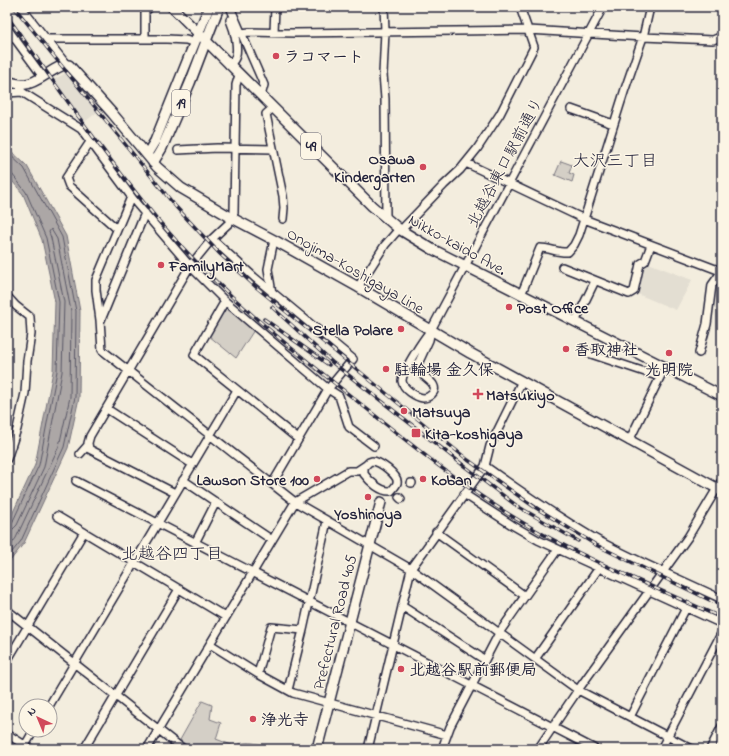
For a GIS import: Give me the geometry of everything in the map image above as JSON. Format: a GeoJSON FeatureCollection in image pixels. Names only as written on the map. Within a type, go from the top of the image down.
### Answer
{"type":"FeatureCollection","features":[{"type":"Feature","properties":{"kind":"main road","name":"Nikko-kaido Ave."},"geometry":{"type":"LineString","coordinates":[[172,7],[239,75],[386,218],[400,229],[432,249],[722,396]]}},
{"type":"Feature","properties":{"kind":"main road","name":"19"},"geometry":{"type":"LineString","coordinates":[[146,154],[155,141],[210,7]]}},
{"type":"Feature","properties":{"kind":"main road","name":"19"},"geometry":{"type":"LineString","coordinates":[[153,162],[162,148],[219,7]]}},
{"type":"Feature","properties":{"kind":"main road"},"geometry":{"type":"LineString","coordinates":[[7,81],[20,88],[33,83],[66,64]]}},
{"type":"Feature","properties":{"kind":"main road","name":"Onojima-Koshigaya Line"},"geometry":{"type":"LineString","coordinates":[[66,64],[73,68],[153,162],[181,188],[232,218],[358,287],[470,353],[630,441],[721,487]]}},
{"type":"Feature","properties":{"kind":"main road","name":"Prefectural Road 405"},"geometry":{"type":"LineString","coordinates":[[317,749],[381,502]]}},
{"type":"Feature","properties":{"kind":"street"},"geometry":{"type":"LineString","coordinates":[[22,7],[27,11],[46,39],[66,64]]}},
{"type":"Feature","properties":{"kind":"street"},"geometry":{"type":"LineString","coordinates":[[145,39],[145,12],[150,7]]}},
{"type":"Feature","properties":{"kind":"street"},"geometry":{"type":"LineString","coordinates":[[274,32],[275,7]]}},
{"type":"Feature","properties":{"kind":"street"},"geometry":{"type":"LineString","coordinates":[[384,7],[385,31],[383,74],[385,99],[386,218]]}},
{"type":"Feature","properties":{"kind":"street"},"geometry":{"type":"LineString","coordinates":[[358,287],[385,245],[466,163],[500,114],[534,48],[520,7]]}},
{"type":"Feature","properties":{"kind":"street","name":"北越谷東口駅前通り"},"geometry":{"type":"LineString","coordinates":[[431,330],[603,7]]}},
{"type":"Feature","properties":{"kind":"street"},"geometry":{"type":"LineString","coordinates":[[521,295],[533,261],[540,248],[549,248],[561,252],[568,252],[574,245],[584,219],[643,37],[650,7]]}},
{"type":"Feature","properties":{"kind":"street"},"geometry":{"type":"LineString","coordinates":[[230,8],[238,34],[264,85],[261,96]]}},
{"type":"Feature","properties":{"kind":"street"},"geometry":{"type":"LineString","coordinates":[[7,28],[43,77]]}},
{"type":"Feature","properties":{"kind":"street"},"geometry":{"type":"LineString","coordinates":[[238,34],[249,32],[295,33],[528,30],[713,40],[722,38]]}},
{"type":"Feature","properties":{"kind":"street"},"geometry":{"type":"LineString","coordinates":[[229,65],[235,60],[238,34]]}},
{"type":"Feature","properties":{"kind":"street"},"geometry":{"type":"LineString","coordinates":[[46,39],[167,39],[186,40],[195,43]]}},
{"type":"Feature","properties":{"kind":"street"},"geometry":{"type":"LineString","coordinates":[[80,454],[87,445],[90,436],[190,266],[212,239],[232,218],[234,213],[236,149],[236,85],[239,75]]}},
{"type":"Feature","properties":{"kind":"street"},"geometry":{"type":"LineString","coordinates":[[7,93],[20,88],[81,129],[132,197],[190,266],[225,301],[328,389],[339,396],[349,427],[374,446]]}},
{"type":"Feature","properties":{"kind":"street"},"geometry":{"type":"LineString","coordinates":[[273,108],[266,114],[283,196],[283,219]]}},
{"type":"Feature","properties":{"kind":"street"},"geometry":{"type":"LineString","coordinates":[[571,109],[614,124]]}},
{"type":"Feature","properties":{"kind":"street"},"geometry":{"type":"LineString","coordinates":[[90,142],[66,178],[69,186],[117,229]]}},
{"type":"Feature","properties":{"kind":"street"},"geometry":{"type":"LineString","coordinates":[[178,150],[217,148],[273,149]]}},
{"type":"Feature","properties":{"kind":"street"},"geometry":{"type":"LineString","coordinates":[[466,163],[584,219],[718,270],[721,273],[712,285],[707,324],[699,353]]}},
{"type":"Feature","properties":{"kind":"street"},"geometry":{"type":"LineString","coordinates":[[132,197],[96,280],[102,350],[294,502],[410,569],[578,690],[692,749]]}},
{"type":"Feature","properties":{"kind":"street"},"geometry":{"type":"LineString","coordinates":[[100,320],[145,213]]}},
{"type":"Feature","properties":{"kind":"street"},"geometry":{"type":"LineString","coordinates":[[212,239],[272,293],[353,359],[328,389],[272,484]]}},
{"type":"Feature","properties":{"kind":"street"},"geometry":{"type":"LineString","coordinates":[[272,293],[268,269],[274,240]]}},
{"type":"Feature","properties":{"kind":"street"},"geometry":{"type":"LineString","coordinates":[[562,267],[630,294],[634,291],[640,264],[645,261],[650,245]]}},
{"type":"Feature","properties":{"kind":"street"},"geometry":{"type":"LineString","coordinates":[[575,322],[595,281]]}},
{"type":"Feature","properties":{"kind":"street"},"geometry":{"type":"LineString","coordinates":[[7,296],[16,306],[30,317],[31,334],[27,361],[25,393],[9,447],[7,459]]}},
{"type":"Feature","properties":{"kind":"street"},"geometry":{"type":"LineString","coordinates":[[225,301],[194,355],[298,439]]}},
{"type":"Feature","properties":{"kind":"street"},"geometry":{"type":"LineString","coordinates":[[431,330],[429,340],[418,364],[418,368],[433,384],[434,388],[431,395],[423,398],[416,396],[406,388],[402,380],[422,342],[431,330]]}},
{"type":"Feature","properties":{"kind":"street"},"geometry":{"type":"LineString","coordinates":[[586,352],[660,377]]}},
{"type":"Feature","properties":{"kind":"street"},"geometry":{"type":"LineString","coordinates":[[630,441],[665,367]]}},
{"type":"Feature","properties":{"kind":"street"},"geometry":{"type":"LineString","coordinates":[[368,749],[410,569],[485,466],[490,446],[522,381]]}},
{"type":"Feature","properties":{"kind":"street"},"geometry":{"type":"LineString","coordinates":[[54,698],[237,390]]}},
{"type":"Feature","properties":{"kind":"street"},"geometry":{"type":"LineString","coordinates":[[107,408],[192,464]]}},
{"type":"Feature","properties":{"kind":"street"},"geometry":{"type":"LineString","coordinates":[[87,445],[89,449],[175,493]]}},
{"type":"Feature","properties":{"kind":"street"},"geometry":{"type":"LineString","coordinates":[[357,471],[369,462],[376,461],[395,475],[397,482],[396,485],[381,502]]}},
{"type":"Feature","properties":{"kind":"street"},"geometry":{"type":"LineString","coordinates":[[365,476],[363,470],[366,465]]}},
{"type":"Feature","properties":{"kind":"street"},"geometry":{"type":"LineString","coordinates":[[485,466],[524,494],[572,525],[610,547],[722,599]]}},
{"type":"Feature","properties":{"kind":"street"},"geometry":{"type":"LineString","coordinates":[[147,749],[294,502],[348,471],[357,471],[378,487],[385,491],[391,491]]}},
{"type":"Feature","properties":{"kind":"street"},"geometry":{"type":"LineString","coordinates":[[183,480],[272,540]]}},
{"type":"Feature","properties":{"kind":"street"},"geometry":{"type":"LineString","coordinates":[[76,481],[595,749]]}},
{"type":"Feature","properties":{"kind":"street"},"geometry":{"type":"LineString","coordinates":[[378,487],[381,492],[381,502]]}},
{"type":"Feature","properties":{"kind":"street"},"geometry":{"type":"LineString","coordinates":[[538,749],[578,690],[688,537],[721,487]]}},
{"type":"Feature","properties":{"kind":"street"},"geometry":{"type":"LineString","coordinates":[[464,494],[512,525],[558,549],[722,624]]}},
{"type":"Feature","properties":{"kind":"street"},"geometry":{"type":"LineString","coordinates":[[196,543],[216,502]]}},
{"type":"Feature","properties":{"kind":"street"},"geometry":{"type":"LineString","coordinates":[[57,516],[226,617]]}},
{"type":"Feature","properties":{"kind":"street"},"geometry":{"type":"LineString","coordinates":[[288,690],[327,521]]}},
{"type":"Feature","properties":{"kind":"street"},"geometry":{"type":"LineString","coordinates":[[7,661],[84,532]]}},
{"type":"Feature","properties":{"kind":"street"},"geometry":{"type":"LineString","coordinates":[[436,532],[525,596]]}},
{"type":"Feature","properties":{"kind":"street"},"geometry":{"type":"LineString","coordinates":[[442,749],[447,735],[499,632],[558,549]]}},
{"type":"Feature","properties":{"kind":"street"},"geometry":{"type":"LineString","coordinates":[[535,659],[599,568]]}},
{"type":"Feature","properties":{"kind":"street"},"geometry":{"type":"LineString","coordinates":[[84,749],[179,589]]}},
{"type":"Feature","properties":{"kind":"street"},"geometry":{"type":"LineString","coordinates":[[402,606],[485,660]]}},
{"type":"Feature","properties":{"kind":"street"},"geometry":{"type":"LineString","coordinates":[[630,717],[686,608]]}},
{"type":"Feature","properties":{"kind":"street"},"geometry":{"type":"LineString","coordinates":[[7,610],[183,749]]}},
{"type":"Feature","properties":{"kind":"street"},"geometry":{"type":"LineString","coordinates":[[258,674],[271,627],[303,630]]}},
{"type":"Feature","properties":{"kind":"street"},"geometry":{"type":"LineString","coordinates":[[661,749],[722,632]]}},
{"type":"Feature","properties":{"kind":"street"},"geometry":{"type":"LineString","coordinates":[[210,644],[258,674],[288,690],[447,735]]}},
{"type":"Feature","properties":{"kind":"street"},"geometry":{"type":"LineString","coordinates":[[710,749],[722,726]]}},
{"type":"Feature","properties":{"kind":"street"},"geometry":{"type":"LineString","coordinates":[[7,734],[26,748],[30,738]]}},
{"type":"Feature","properties":{"kind":"shaded area"},"geometry":{"type":"Polygon","coordinates":[[[66,73],[70,74],[100,110],[82,124],[51,81],[66,73]]]}},
{"type":"Feature","properties":{"kind":"shaded area"},"geometry":{"type":"Polygon","coordinates":[[[561,161],[572,165],[569,173],[574,175],[572,182],[555,175],[561,161]]]}},
{"type":"Feature","properties":{"kind":"shaded area"},"geometry":{"type":"Polygon","coordinates":[[[646,262],[692,280],[676,310],[635,293],[641,264],[646,262]]]}},
{"type":"Feature","properties":{"kind":"shaded area"},"geometry":{"type":"Polygon","coordinates":[[[226,307],[254,330],[236,358],[209,336],[226,307]]]}},
{"type":"Feature","properties":{"kind":"shaded area"},"geometry":{"type":"Polygon","coordinates":[[[202,701],[212,705],[210,719],[221,723],[216,739],[234,746],[249,743],[260,744],[275,749],[192,749],[180,740],[202,701]]]}},
{"type":"Feature","properties":{"kind":"water"},"geometry":{"type":"Polygon","coordinates":[[[7,147],[27,166],[66,236],[80,311],[79,398],[68,448],[24,543],[7,565],[7,525],[35,465],[53,371],[55,302],[42,240],[23,194],[7,175],[7,147]]]}},
{"type":"Feature","properties":{"kind":"railway"},"geometry":{"type":"LineString","coordinates":[[14,7],[176,207],[220,254],[256,287],[468,460],[533,506],[596,545],[722,606]]}},
{"type":"Feature","properties":{"kind":"railway"},"geometry":{"type":"LineString","coordinates":[[7,16],[99,145],[158,220],[205,271],[282,340],[420,451],[459,481],[499,508],[569,548],[722,618]]}},
{"type":"Feature","properties":{"kind":"railway"},"geometry":{"type":"LineString","coordinates":[[272,307],[333,363],[463,465],[517,506],[578,541]]}},
{"type":"Feature","properties":{"kind":"railway"},"geometry":{"type":"LineString","coordinates":[[264,319],[329,365]]}},
{"type":"Feature","properties":{"kind":"place","name":"ラコマート"},"geometry":{"type":"Point","coordinates":[276,56]}},
{"type":"Feature","properties":{"kind":"place","name":"Osawa Kindergarten"},"geometry":{"type":"Point","coordinates":[423,167]}},
{"type":"Feature","properties":{"kind":"place","name":"FamilyMart"},"geometry":{"type":"Point","coordinates":[161,265]}},
{"type":"Feature","properties":{"kind":"place","name":"Post Office"},"geometry":{"type":"Point","coordinates":[509,307]}},
{"type":"Feature","properties":{"kind":"place","name":"Stella Polare"},"geometry":{"type":"Point","coordinates":[401,329]}},
{"type":"Feature","properties":{"kind":"place","name":"香取神社"},"geometry":{"type":"Point","coordinates":[566,349]}},
{"type":"Feature","properties":{"kind":"place","name":"光明院"},"geometry":{"type":"Point","coordinates":[669,353]}},
{"type":"Feature","properties":{"kind":"place","name":"駐輪場 金久保"},"geometry":{"type":"Point","coordinates":[386,369]}},
{"type":"Feature","properties":{"kind":"place","name":"Matsukiyo"},"geometry":{"type":"Point","coordinates":[478,394]}},
{"type":"Feature","properties":{"kind":"place","name":"Matsuya"},"geometry":{"type":"Point","coordinates":[404,411]}},
{"type":"Feature","properties":{"kind":"place","name":"Kita-koshigaya"},"geometry":{"type":"Point","coordinates":[416,433]}},
{"type":"Feature","properties":{"kind":"place","name":"Lawson Store 100"},"geometry":{"type":"Point","coordinates":[317,479]}},
{"type":"Feature","properties":{"kind":"place","name":"Koban"},"geometry":{"type":"Point","coordinates":[423,479]}},
{"type":"Feature","properties":{"kind":"place","name":"Yoshinoya"},"geometry":{"type":"Point","coordinates":[368,497]}},
{"type":"Feature","properties":{"kind":"place","name":"北越谷駅前郵便局"},"geometry":{"type":"Point","coordinates":[401,669]}},
{"type":"Feature","properties":{"kind":"place","name":"浄光寺"},"geometry":{"type":"Point","coordinates":[253,719]}},
{"type":"Feature","properties":{"kind":"district","name":"大沢三丁目"},"geometry":{"type":"Point","coordinates":[615,160]}},
{"type":"Feature","properties":{"kind":"district","name":"北越谷四丁目"},"geometry":{"type":"Point","coordinates":[172,553]}}]}
